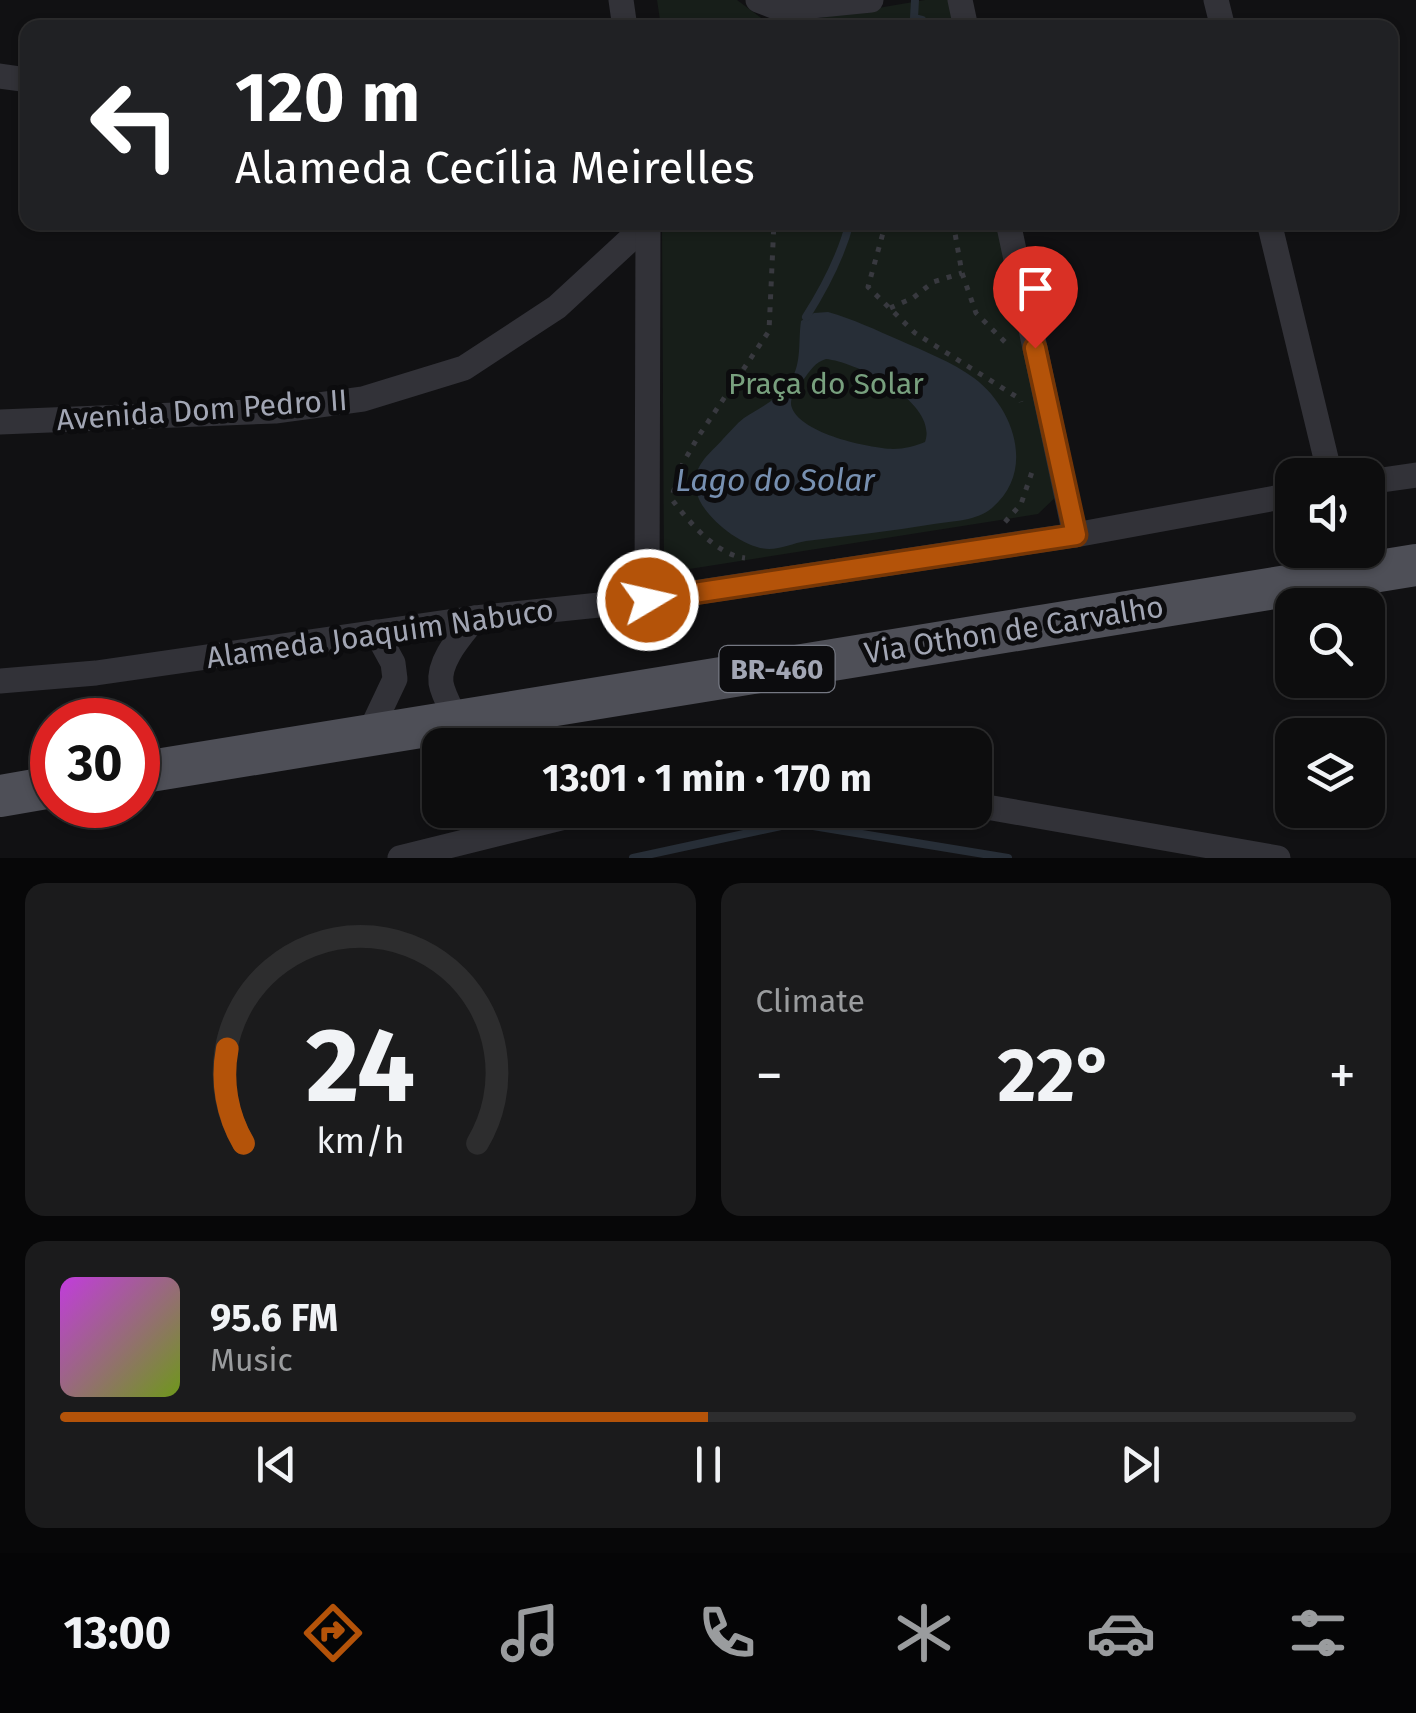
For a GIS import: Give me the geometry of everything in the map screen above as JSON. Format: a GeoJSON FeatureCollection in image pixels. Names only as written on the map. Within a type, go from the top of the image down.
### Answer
{"type":"FeatureCollection","features":[{"type":"Feature","properties":{"kind":"main road","name":"Via Othon de Carvalho"},"geometry":{"type":"LineString","coordinates":[[160,770],[1416,565]]}},
{"type":"Feature","properties":{"kind":"main road"},"geometry":{"type":"LineString","coordinates":[[0,796],[30,791]]}},
{"type":"Feature","properties":{"kind":"street"},"geometry":{"type":"LineString","coordinates":[[758,0],[781,9],[871,0]]}},
{"type":"Feature","properties":{"kind":"street","name":"Avenida Dom Pedro II"},"geometry":{"type":"LineString","coordinates":[[0,422],[275,411],[363,400],[464,368],[558,307],[640,230]]}},
{"type":"Feature","properties":{"kind":"street"},"geometry":{"type":"LineString","coordinates":[[648,230],[648,600]]}},
{"type":"Feature","properties":{"kind":"street"},"geometry":{"type":"LineString","coordinates":[[1010,230],[1076,535]]}},
{"type":"Feature","properties":{"kind":"street"},"geometry":{"type":"LineString","coordinates":[[1271,230],[1326,458]]}},
{"type":"Feature","properties":{"kind":"street"},"geometry":{"type":"LineString","coordinates":[[1385,480],[1416,475]]}},
{"type":"Feature","properties":{"kind":"street","name":"Alameda Joaquim Nabuco"},"geometry":{"type":"LineString","coordinates":[[0,682],[96,674],[475,618],[648,600],[1076,535],[1275,497]]}},
{"type":"Feature","properties":{"kind":"street"},"geometry":{"type":"LineString","coordinates":[[457,721],[440,681],[456,643],[475,618]]}},
{"type":"Feature","properties":{"kind":"street"},"geometry":{"type":"LineString","coordinates":[[368,736],[395,679],[394,663],[376,632]]}},
{"type":"Feature","properties":{"kind":"street"},"geometry":{"type":"LineString","coordinates":[[992,807],[1278,858]]}},
{"type":"Feature","properties":{"kind":"street"},"geometry":{"type":"LineString","coordinates":[[400,858],[521,828]]}},
{"type":"Feature","properties":{"kind":"path"},"geometry":{"type":"LineString","coordinates":[[647,520],[672,499],[683,462],[769,331],[774,230]]}},
{"type":"Feature","properties":{"kind":"path"},"geometry":{"type":"LineString","coordinates":[[884,230],[868,287],[915,333],[1020,399],[1024,416]]}},
{"type":"Feature","properties":{"kind":"path"},"geometry":{"type":"LineString","coordinates":[[955,230],[962,273],[976,312],[1013,350],[1035,348]]}},
{"type":"Feature","properties":{"kind":"path"},"geometry":{"type":"LineString","coordinates":[[890,308],[913,298],[933,282],[962,273]]}},
{"type":"Feature","properties":{"kind":"path"},"geometry":{"type":"LineString","coordinates":[[1002,526],[1021,504],[1035,470],[1032,451]]}},
{"type":"Feature","properties":{"kind":"path"},"geometry":{"type":"LineString","coordinates":[[672,499],[694,528],[734,557],[752,559]]}},
{"type":"Feature","properties":{"kind":"green space"},"geometry":{"type":"Polygon","coordinates":[[[657,0],[737,0],[764,20],[660,20],[657,0]]]}},
{"type":"Feature","properties":{"kind":"green space"},"geometry":{"type":"Polygon","coordinates":[[[925,0],[952,0],[956,20],[807,20],[925,0]]]}},
{"type":"Feature","properties":{"kind":"green space","name":"Praça do Solar"},"geometry":{"type":"Polygon","coordinates":[[[662,230],[1003,230],[1061,492],[1038,514],[664,573],[662,230]]]}},
{"type":"Feature","properties":{"kind":"water","name":"Lago do Solar"},"geometry":{"type":"Polygon","coordinates":[[[828,312],[846,318],[928,353],[965,372],[988,391],[1009,423],[1016,459],[1006,493],[992,508],[964,520],[769,549],[747,543],[714,520],[696,490],[699,467],[738,423],[787,387],[797,366],[801,321],[814,313],[828,312]],[[826,359],[810,370],[792,397],[792,408],[798,417],[822,432],[868,446],[897,449],[925,442],[926,427],[908,399],[875,376],[826,359]]]}},
{"type":"Feature","properties":{"kind":"waterway"},"geometry":{"type":"LineString","coordinates":[[915,0],[914,18],[922,20]]}},
{"type":"Feature","properties":{"kind":"waterway"},"geometry":{"type":"LineString","coordinates":[[806,317],[832,271],[847,230]]}},
{"type":"Feature","properties":{"kind":"waterway"},"geometry":{"type":"LineString","coordinates":[[633,858],[795,823],[1008,858]]}},
{"type":"Feature","properties":{"kind":"route"},"geometry":{"type":"LineString","coordinates":[[648,600],[1076,535],[1035,348]]}}]}
